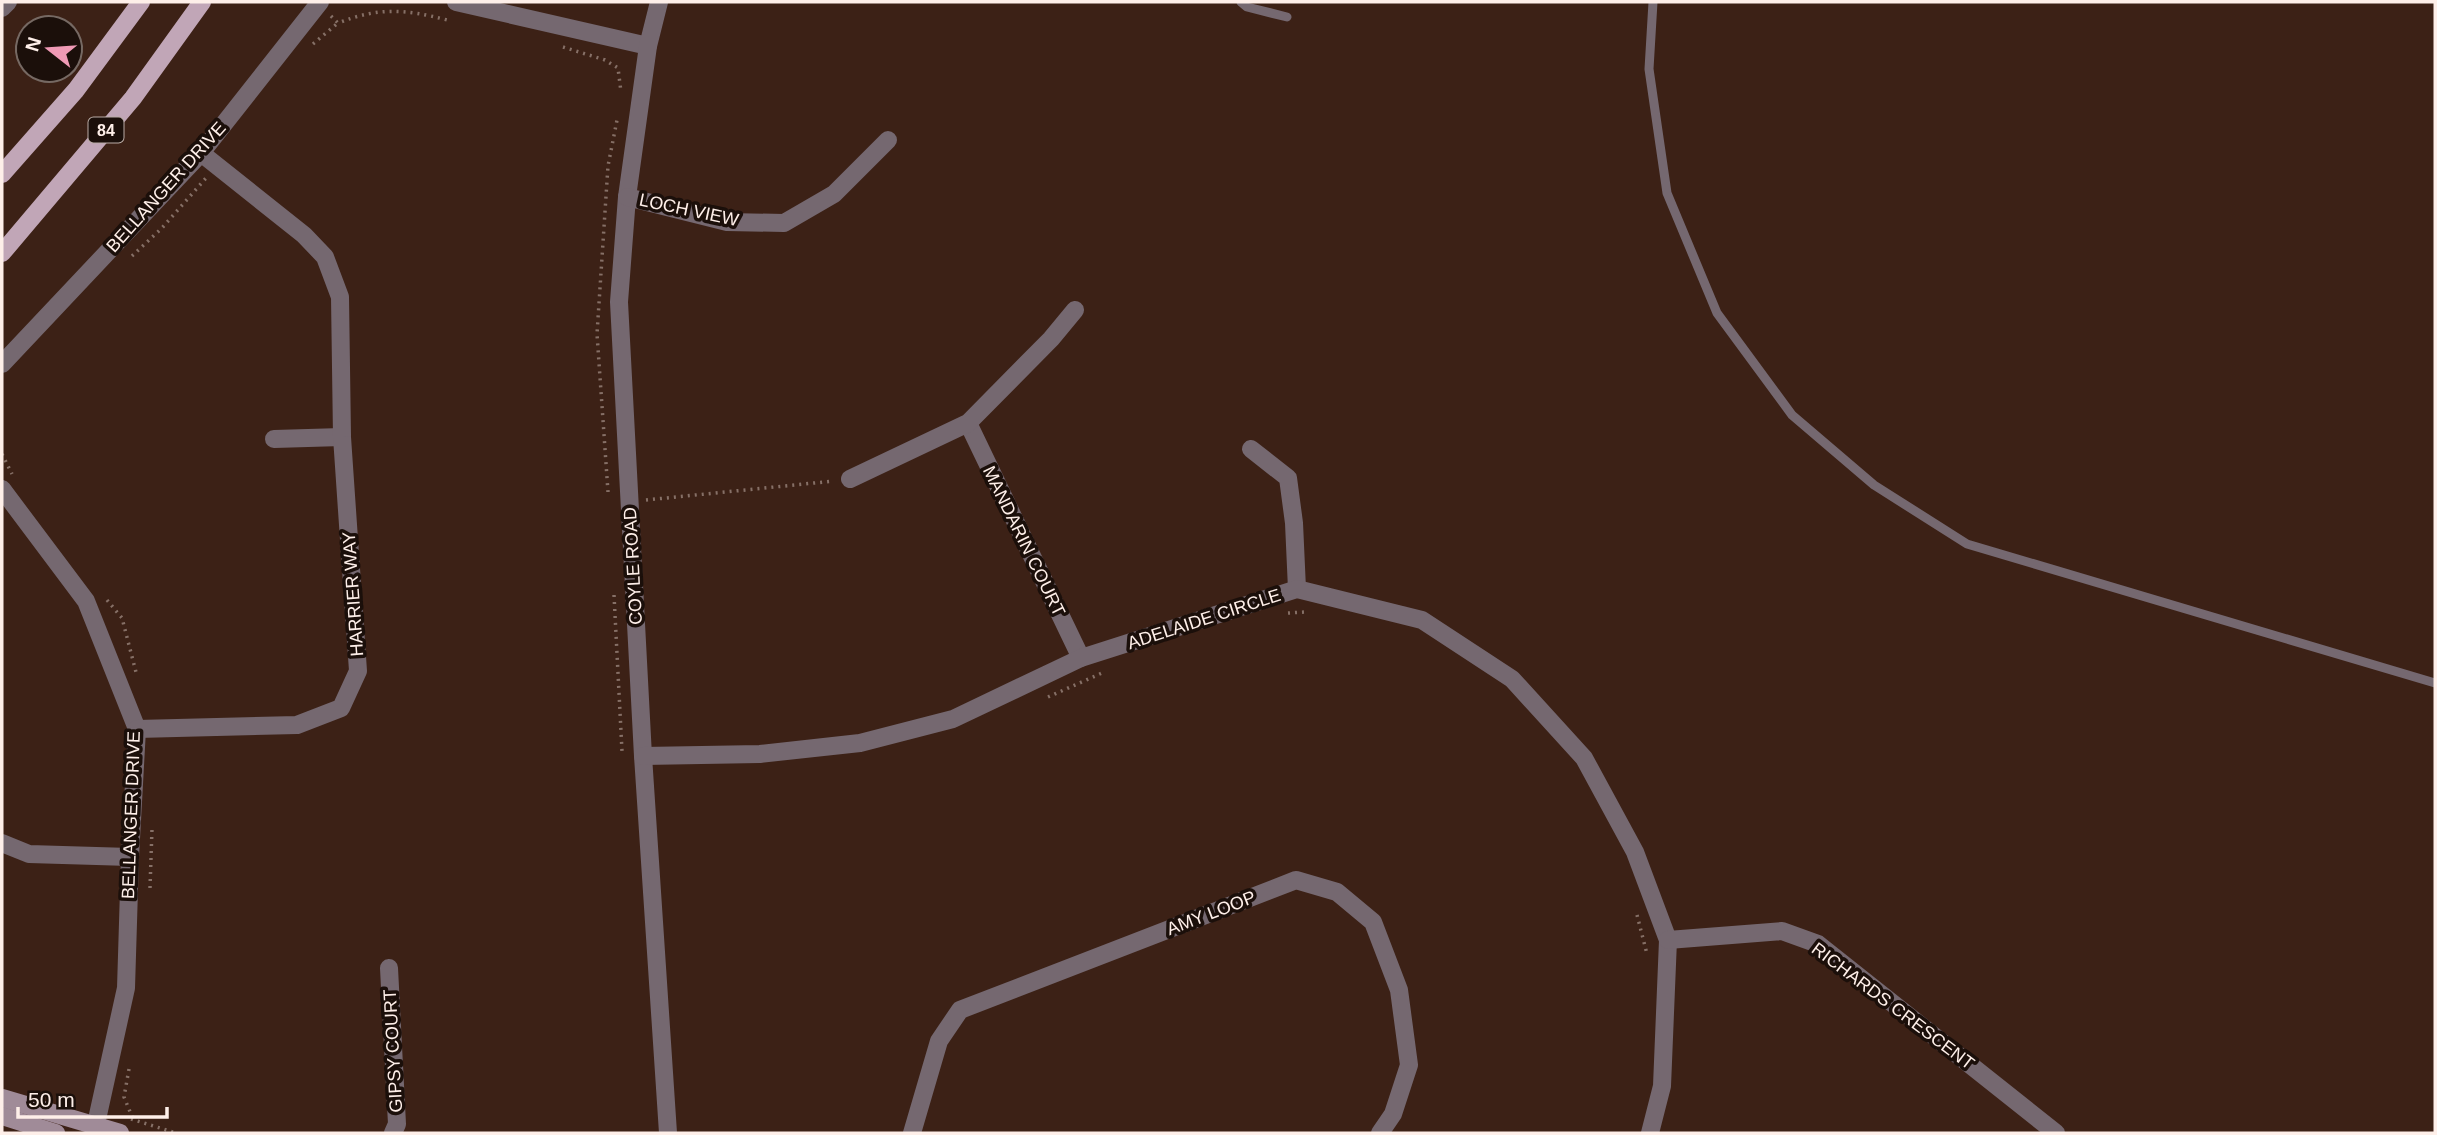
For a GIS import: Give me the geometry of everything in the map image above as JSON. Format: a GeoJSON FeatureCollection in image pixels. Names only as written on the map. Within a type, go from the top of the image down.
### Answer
{"type":"FeatureCollection","features":[{"type":"Feature","properties":{"kind":"main road"},"geometry":{"type":"LineString","coordinates":[[2,174],[76,90],[141,2]]}},
{"type":"Feature","properties":{"kind":"main road","name":"84"},"geometry":{"type":"LineString","coordinates":[[2,253],[133,98],[202,2]]}},
{"type":"Feature","properties":{"kind":"main road"},"geometry":{"type":"LineString","coordinates":[[2,1097],[94,1130],[120,1133]]}},
{"type":"Feature","properties":{"kind":"main road"},"geometry":{"type":"LineString","coordinates":[[2,1116],[56,1133]]}},
{"type":"Feature","properties":{"kind":"street"},"geometry":{"type":"LineString","coordinates":[[2,8],[8,2]]}},
{"type":"Feature","properties":{"kind":"street","name":"BELLANGER DRIVE"},"geometry":{"type":"LineString","coordinates":[[2,365],[201,153],[319,2]]}},
{"type":"Feature","properties":{"kind":"street"},"geometry":{"type":"LineString","coordinates":[[456,2],[648,46]]}},
{"type":"Feature","properties":{"kind":"street","name":"COYLE ROAD"},"geometry":{"type":"LineString","coordinates":[[659,2],[648,46],[627,197],[619,302],[643,756],[668,1133]]}},
{"type":"Feature","properties":{"kind":"street","name":"LOCH VIEW"},"geometry":{"type":"LineString","coordinates":[[627,197],[727,222],[785,223],[834,194],[888,141]]}},
{"type":"Feature","properties":{"kind":"street","name":"HARRIER WAY"},"geometry":{"type":"LineString","coordinates":[[137,729],[298,725],[341,708],[358,671],[342,437],[340,296],[325,257],[303,235],[201,153]]}},
{"type":"Feature","properties":{"kind":"street"},"geometry":{"type":"LineString","coordinates":[[850,480],[968,423],[1051,339],[1075,310]]}},
{"type":"Feature","properties":{"kind":"street","name":"MANDARIN COURT"},"geometry":{"type":"LineString","coordinates":[[968,423],[1081,658]]}},
{"type":"Feature","properties":{"kind":"street"},"geometry":{"type":"LineString","coordinates":[[274,439],[342,437]]}},
{"type":"Feature","properties":{"kind":"street"},"geometry":{"type":"LineString","coordinates":[[1251,449],[1288,478],[1294,523],[1297,589]]}},
{"type":"Feature","properties":{"kind":"street","name":"BELLANGER DRIVE"},"geometry":{"type":"LineString","coordinates":[[2,489],[86,601],[137,729],[126,988],[94,1130]]}},
{"type":"Feature","properties":{"kind":"street","name":"ADELAIDE CIRCLE"},"geometry":{"type":"LineString","coordinates":[[643,756],[760,754],[860,743],[953,719],[1081,658],[1297,589],[1422,620],[1512,679],[1584,758],[1635,852],[1668,940],[1662,1086],[1650,1133]]}},
{"type":"Feature","properties":{"kind":"street"},"geometry":{"type":"LineString","coordinates":[[2,843],[29,854],[130,857]]}},
{"type":"Feature","properties":{"kind":"street","name":"AMY LOOP"},"geometry":{"type":"LineString","coordinates":[[912,1133],[939,1041],[960,1010],[1296,880],[1337,892],[1373,922],[1399,990],[1409,1065],[1393,1114],[1380,1133]]}},
{"type":"Feature","properties":{"kind":"street","name":"RICHARDS CRESCENT"},"geometry":{"type":"LineString","coordinates":[[1668,940],[1782,932],[1818,944],[2056,1133]]}},
{"type":"Feature","properties":{"kind":"street","name":"GIPSY COURT"},"geometry":{"type":"LineString","coordinates":[[389,968],[397,1124],[393,1133]]}},
{"type":"Feature","properties":{"kind":"lane"},"geometry":{"type":"LineString","coordinates":[[1241,2],[1247,7],[1287,17]]}},
{"type":"Feature","properties":{"kind":"lane"},"geometry":{"type":"LineString","coordinates":[[1653,2],[1650,69],[1667,193],[1717,313],[1792,415],[1874,485],[1967,544],[2435,683]]}},
{"type":"Feature","properties":{"kind":"path"},"geometry":{"type":"LineString","coordinates":[[319,2],[338,23],[363,13],[381,10],[457,22]]}},
{"type":"Feature","properties":{"kind":"path"},"geometry":{"type":"LineString","coordinates":[[559,46],[605,60],[618,68],[621,93]]}},
{"type":"Feature","properties":{"kind":"path"},"geometry":{"type":"LineString","coordinates":[[617,118],[608,166],[597,334],[609,503],[850,480]]}},
{"type":"Feature","properties":{"kind":"path"},"geometry":{"type":"LineString","coordinates":[[613,584],[622,756]]}},
{"type":"Feature","properties":{"kind":"path"},"geometry":{"type":"LineString","coordinates":[[1287,613],[1313,611]]}},
{"type":"Feature","properties":{"kind":"path"},"geometry":{"type":"LineString","coordinates":[[1037,701],[1108,670]]}},
{"type":"Feature","properties":{"kind":"path"},"geometry":{"type":"LineString","coordinates":[[1635,908],[1648,960]]}},
{"type":"Feature","properties":{"kind":"path"},"geometry":{"type":"LineString","coordinates":[[119,1115],[176,1133]]}}]}
